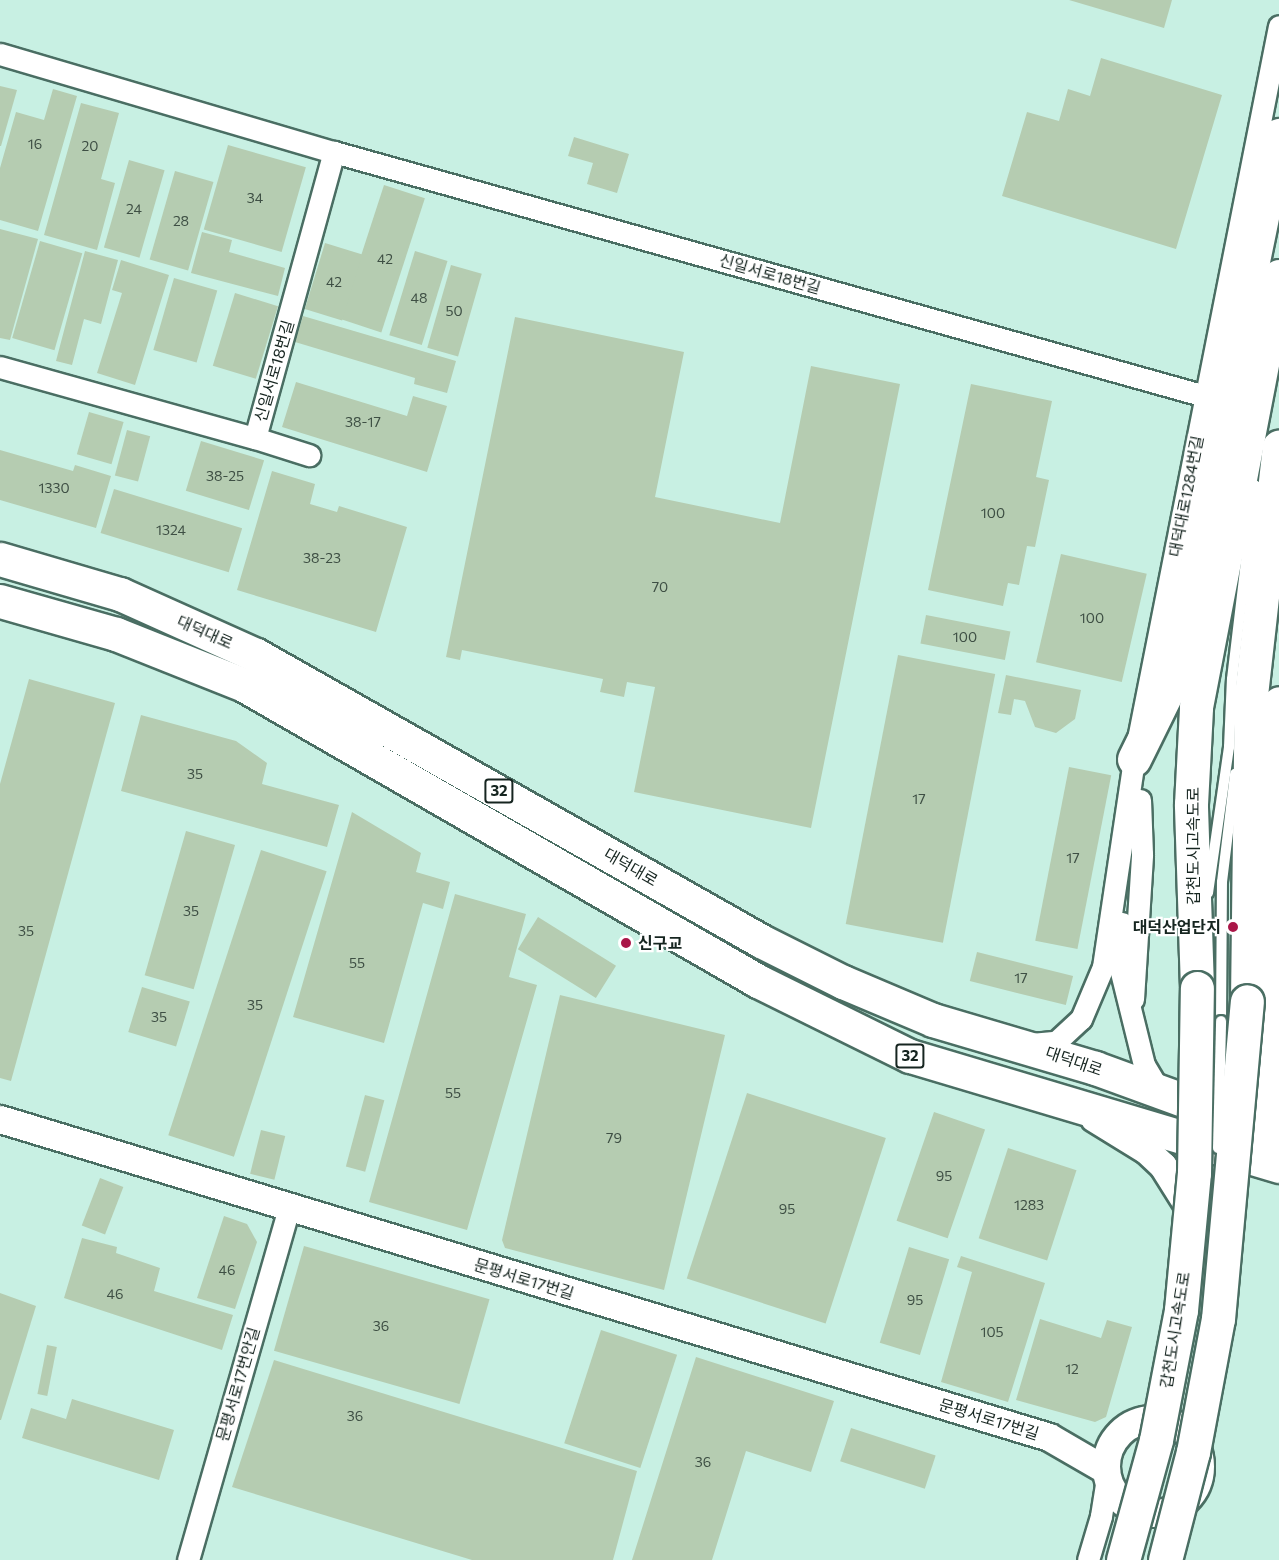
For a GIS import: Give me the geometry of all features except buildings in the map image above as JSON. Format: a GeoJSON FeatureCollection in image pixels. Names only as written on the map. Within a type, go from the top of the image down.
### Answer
{"type":"FeatureCollection","features":[{"type":"Feature","properties":{"kind":"main road"},"geometry":{"type":"LineString","coordinates":[[1134,759],[1168,688],[1192,593],[1231,368],[1279,135]]}},
{"type":"Feature","properties":{"kind":"main road","name":"갑천도시고속도로"},"geometry":{"type":"LineString","coordinates":[[1123,1560],[1156,1440],[1181,1310],[1194,1173],[1197,975],[1191,804],[1196,707],[1246,433],[1267,342],[1279,276]]}},
{"type":"Feature","properties":{"kind":"main road"},"geometry":{"type":"LineString","coordinates":[[1165,1560],[1193,1452],[1218,1319],[1247,1001],[1279,447]]}},
{"type":"Feature","properties":{"kind":"main road","name":"대덕대로"},"geometry":{"type":"LineString","coordinates":[[0,559],[120,594],[256,655],[761,941],[933,1020],[1022,1044],[1215,1112],[1254,1146]]}},
{"type":"Feature","properties":{"kind":"main road","name":"대덕대로"},"geometry":{"type":"LineString","coordinates":[[0,601],[116,634],[244,685],[579,881],[837,1023],[910,1056],[1070,1104],[1254,1146]]}},
{"type":"Feature","properties":{"kind":"main road"},"geometry":{"type":"LineString","coordinates":[[1254,1146],[1268,1060],[1265,699]]}},
{"type":"Feature","properties":{"kind":"street","name":"대덕대로1284번길"},"geometry":{"type":"LineString","coordinates":[[1022,1044],[1056,1042],[1081,1019],[1103,967],[1134,759],[1279,26]]}},
{"type":"Feature","properties":{"kind":"street","name":"신일서로18번길"},"geometry":{"type":"LineString","coordinates":[[0,54],[334,152],[1205,396]]}},
{"type":"Feature","properties":{"kind":"street","name":"신일서로18번길"},"geometry":{"type":"LineString","coordinates":[[0,367],[255,438],[334,152]]}},
{"type":"Feature","properties":{"kind":"street"},"geometry":{"type":"LineString","coordinates":[[255,438],[309,454]]}},
{"type":"Feature","properties":{"kind":"street"},"geometry":{"type":"LineString","coordinates":[[1134,759],[1140,794],[1138,822],[1122,916],[1120,968],[1144,1065],[1160,1092]]}},
{"type":"Feature","properties":{"kind":"street"},"geometry":{"type":"LineString","coordinates":[[1070,1104],[1146,1150],[1163,1166],[1201,1226]]}},
{"type":"Feature","properties":{"kind":"street","name":"문평서로17번길"},"geometry":{"type":"LineString","coordinates":[[0,1119],[1049,1437]]}},
{"type":"Feature","properties":{"kind":"street"},"geometry":{"type":"LineString","coordinates":[[1145,1419],[1157,1410],[1175,1379],[1201,1226],[1254,1146]]}},
{"type":"Feature","properties":{"kind":"street"},"geometry":{"type":"LineString","coordinates":[[1159,1560],[1197,1484],[1199,1453],[1229,1306],[1254,1146]]}},
{"type":"Feature","properties":{"kind":"street","name":"문평서로17번안길"},"geometry":{"type":"LineString","coordinates":[[188,1560],[289,1208]]}},
{"type":"Feature","properties":{"kind":"street"},"geometry":{"type":"LineString","coordinates":[[1049,1437],[1100,1442],[1115,1439],[1134,1422],[1145,1419],[1166,1420],[1180,1426],[1199,1453]]}},
{"type":"Feature","properties":{"kind":"street"},"geometry":{"type":"LineString","coordinates":[[1049,1437],[1106,1473]]}},
{"type":"Feature","properties":{"kind":"street"},"geometry":{"type":"LineString","coordinates":[[1115,1439],[1106,1473],[1118,1508],[1117,1560]]}},
{"type":"Feature","properties":{"kind":"street"},"geometry":{"type":"LineString","coordinates":[[1118,1508],[1160,1513],[1188,1498]]}},
{"type":"Feature","properties":{"kind":"street"},"geometry":{"type":"LineString","coordinates":[[1088,1560],[1118,1508]]}},
{"type":"Feature","properties":{"kind":"lane"},"geometry":{"type":"LineString","coordinates":[[1264,419],[1269,385],[1267,342]]}},
{"type":"Feature","properties":{"kind":"lane"},"geometry":{"type":"LineString","coordinates":[[1197,975],[1228,747],[1232,679],[1257,474]]}},
{"type":"Feature","properties":{"kind":"lane"},"geometry":{"type":"LineString","coordinates":[[1254,1146],[1221,1021],[1222,882],[1238,748],[1265,699]]}},
{"type":"Feature","properties":{"kind":"lane"},"geometry":{"type":"LineString","coordinates":[[1217,1185],[1218,1319]]}},
{"type":"Feature","properties":{"kind":"place","name":"대덕산업단지"},"geometry":{"type":"Point","coordinates":[1233,927]}},
{"type":"Feature","properties":{"kind":"place","name":"신구교"},"geometry":{"type":"Point","coordinates":[626,943]}}]}
